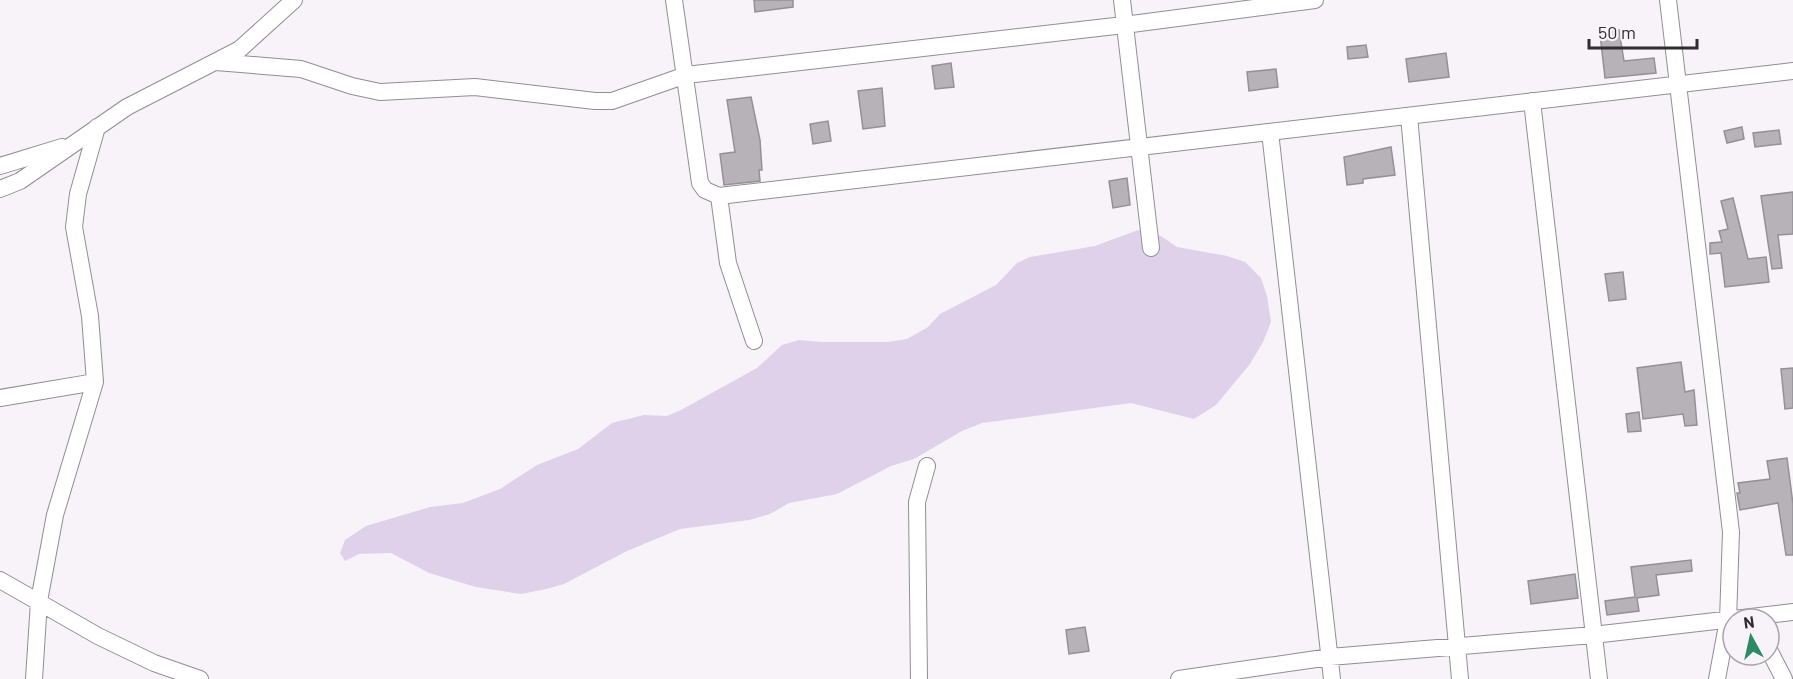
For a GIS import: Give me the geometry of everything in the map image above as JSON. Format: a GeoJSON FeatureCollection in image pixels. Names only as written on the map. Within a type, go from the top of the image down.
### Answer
{"type":"FeatureCollection","features":[{"type":"Feature","properties":{"kind":"street"},"geometry":{"type":"LineString","coordinates":[[0,189],[20,181],[127,107],[240,49],[294,0]]}},
{"type":"Feature","properties":{"kind":"street"},"geometry":{"type":"LineString","coordinates":[[674,0],[700,183],[705,190],[719,196],[1793,71]]}},
{"type":"Feature","properties":{"kind":"street"},"geometry":{"type":"LineString","coordinates":[[1122,0],[1151,248]]}},
{"type":"Feature","properties":{"kind":"street"},"geometry":{"type":"LineString","coordinates":[[216,62],[301,69],[352,86],[380,92],[475,87],[595,101],[612,100],[686,75],[1124,25],[1315,0]]}},
{"type":"Feature","properties":{"kind":"street"},"geometry":{"type":"LineString","coordinates":[[1668,0],[1731,532],[1732,607]]}},
{"type":"Feature","properties":{"kind":"street"},"geometry":{"type":"LineString","coordinates":[[1532,101],[1599,679]]}},
{"type":"Feature","properties":{"kind":"street"},"geometry":{"type":"LineString","coordinates":[[1409,116],[1455,645],[1460,679]]}},
{"type":"Feature","properties":{"kind":"street"},"geometry":{"type":"LineString","coordinates":[[34,679],[39,601],[55,516],[94,382],[90,316],[74,227],[78,194],[97,127]]}},
{"type":"Feature","properties":{"kind":"street"},"geometry":{"type":"LineString","coordinates":[[1270,132],[1332,679]]}},
{"type":"Feature","properties":{"kind":"street"},"geometry":{"type":"LineString","coordinates":[[0,166],[72,144]]}},
{"type":"Feature","properties":{"kind":"street"},"geometry":{"type":"LineString","coordinates":[[719,196],[728,263],[754,340]]}},
{"type":"Feature","properties":{"kind":"street"},"geometry":{"type":"LineString","coordinates":[[0,398],[94,382]]}},
{"type":"Feature","properties":{"kind":"street"},"geometry":{"type":"LineString","coordinates":[[919,679],[917,502],[927,466]]}},
{"type":"Feature","properties":{"kind":"street"},"geometry":{"type":"LineString","coordinates":[[0,580],[98,636],[154,663],[200,679]]}},
{"type":"Feature","properties":{"kind":"street"},"geometry":{"type":"LineString","coordinates":[[1179,679],[1330,657],[1593,635],[1721,620]]}},
{"type":"Feature","properties":{"kind":"street"},"geometry":{"type":"LineString","coordinates":[[1717,679],[1721,663]]}},
{"type":"Feature","properties":{"kind":"shaded area"},"geometry":{"type":"Polygon","coordinates":[[[1138,230],[1161,236],[1177,247],[1227,256],[1245,262],[1261,278],[1267,296],[1271,322],[1250,364],[1216,405],[1194,419],[1131,403],[982,423],[962,431],[914,459],[891,466],[837,494],[789,503],[770,514],[749,520],[680,529],[627,551],[564,584],[521,594],[476,587],[429,573],[391,553],[359,554],[345,561],[340,553],[345,540],[366,526],[430,507],[463,503],[500,489],[537,465],[578,449],[612,423],[644,415],[667,416],[681,410],[757,368],[782,345],[799,340],[888,342],[907,339],[928,327],[940,314],[996,285],[1017,263],[1030,257],[1095,246],[1138,230]]]}},
{"type":"Feature","properties":{"kind":"building"},"geometry":{"type":"Polygon","coordinates":[[[754,0],[793,0],[793,7],[755,12],[754,0]]]}},
{"type":"Feature","properties":{"kind":"building"},"geometry":{"type":"Polygon","coordinates":[[[1619,30],[1624,61],[1654,58],[1656,73],[1605,78],[1600,34],[1619,30]]]}},
{"type":"Feature","properties":{"kind":"building"},"geometry":{"type":"Polygon","coordinates":[[[1366,45],[1368,57],[1348,59],[1347,47],[1366,45]]]}},
{"type":"Feature","properties":{"kind":"building"},"geometry":{"type":"Polygon","coordinates":[[[1446,53],[1449,77],[1409,82],[1406,59],[1446,53]]]}},
{"type":"Feature","properties":{"kind":"building"},"geometry":{"type":"Polygon","coordinates":[[[951,63],[954,87],[935,89],[932,66],[951,63]]]}},
{"type":"Feature","properties":{"kind":"building"},"geometry":{"type":"Polygon","coordinates":[[[1276,69],[1278,87],[1249,91],[1247,72],[1276,69]]]}},
{"type":"Feature","properties":{"kind":"building"},"geometry":{"type":"Polygon","coordinates":[[[882,88],[885,126],[863,129],[858,91],[882,88]]]}},
{"type":"Feature","properties":{"kind":"building"},"geometry":{"type":"Polygon","coordinates":[[[751,97],[760,140],[762,170],[759,170],[760,181],[724,185],[720,154],[735,152],[727,100],[751,97]]]}},
{"type":"Feature","properties":{"kind":"building"},"geometry":{"type":"Polygon","coordinates":[[[828,121],[831,141],[813,144],[810,124],[828,121]]]}},
{"type":"Feature","properties":{"kind":"building"},"geometry":{"type":"Polygon","coordinates":[[[1742,127],[1744,139],[1727,143],[1724,131],[1742,127]]]}},
{"type":"Feature","properties":{"kind":"building"},"geometry":{"type":"Polygon","coordinates":[[[1779,130],[1781,144],[1755,147],[1753,133],[1779,130]]]}},
{"type":"Feature","properties":{"kind":"building"},"geometry":{"type":"Polygon","coordinates":[[[1391,147],[1395,175],[1363,179],[1363,183],[1347,185],[1344,157],[1391,147]]]}},
{"type":"Feature","properties":{"kind":"building"},"geometry":{"type":"Polygon","coordinates":[[[1127,178],[1130,205],[1113,208],[1109,181],[1127,178]]]}},
{"type":"Feature","properties":{"kind":"building"},"geometry":{"type":"Polygon","coordinates":[[[1793,192],[1793,234],[1778,235],[1782,268],[1772,269],[1761,196],[1793,192]]]}},
{"type":"Feature","properties":{"kind":"building"},"geometry":{"type":"Polygon","coordinates":[[[1733,198],[1748,259],[1766,257],[1769,282],[1725,287],[1721,253],[1710,254],[1710,243],[1722,242],[1719,231],[1728,229],[1721,201],[1733,198]]]}},
{"type":"Feature","properties":{"kind":"building"},"geometry":{"type":"Polygon","coordinates":[[[1623,272],[1626,299],[1609,301],[1605,274],[1623,272]]]}},
{"type":"Feature","properties":{"kind":"building"},"geometry":{"type":"Polygon","coordinates":[[[1681,362],[1685,392],[1694,390],[1697,425],[1685,426],[1683,414],[1643,419],[1637,368],[1681,362]]]}},
{"type":"Feature","properties":{"kind":"building"},"geometry":{"type":"Polygon","coordinates":[[[1793,368],[1793,408],[1785,409],[1781,369],[1793,368]]]}},
{"type":"Feature","properties":{"kind":"building"},"geometry":{"type":"Polygon","coordinates":[[[1639,412],[1641,431],[1628,432],[1626,414],[1639,412]]]}},
{"type":"Feature","properties":{"kind":"building"},"geometry":{"type":"Polygon","coordinates":[[[1787,458],[1793,504],[1793,555],[1786,555],[1778,503],[1740,510],[1737,493],[1740,493],[1738,483],[1770,479],[1767,461],[1787,458]]]}},
{"type":"Feature","properties":{"kind":"building"},"geometry":{"type":"Polygon","coordinates":[[[1691,560],[1692,571],[1656,575],[1659,595],[1637,598],[1639,611],[1607,615],[1605,601],[1635,597],[1631,567],[1691,560]]]}},
{"type":"Feature","properties":{"kind":"building"},"geometry":{"type":"Polygon","coordinates":[[[1575,574],[1578,598],[1531,604],[1528,581],[1575,574]]]}},
{"type":"Feature","properties":{"kind":"building"},"geometry":{"type":"Polygon","coordinates":[[[1085,627],[1089,651],[1069,654],[1066,630],[1085,627]]]}}]}
